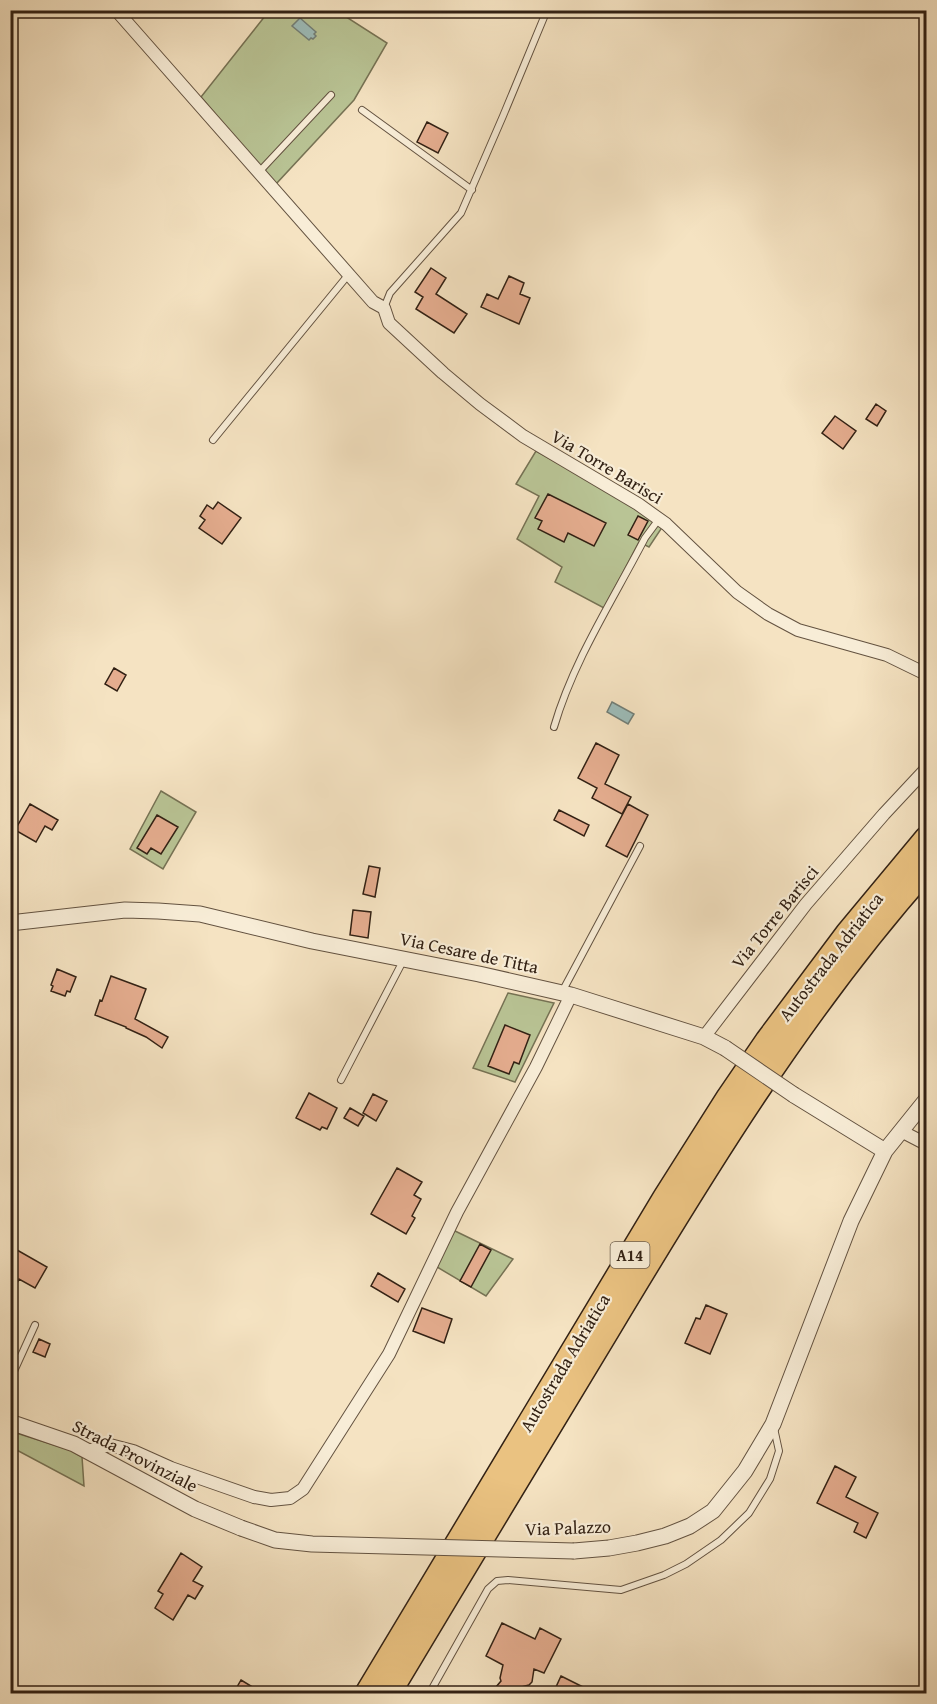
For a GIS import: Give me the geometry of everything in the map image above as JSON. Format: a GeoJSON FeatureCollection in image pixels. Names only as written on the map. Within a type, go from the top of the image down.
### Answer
{"type":"FeatureCollection","features":[{"type":"Feature","properties":{"kind":"highway","name":"Autostrada Adriatica"},"geometry":{"type":"LineString","coordinates":[[366,1694],[648,1225],[728,1097],[767,1040],[847,933],[927,838]]}},
{"type":"Feature","properties":{"kind":"highway","name":"Autostrada Adriatica"},"geometry":{"type":"LineString","coordinates":[[389,1694],[650,1260],[750,1100],[856,954],[927,870]]}},
{"type":"Feature","properties":{"kind":"street","name":"Via Torre Barisci"},"geometry":{"type":"LineString","coordinates":[[116,10],[373,302],[384,308],[389,323],[480,404],[523,436],[638,504],[659,519],[737,592],[768,614],[798,630],[887,656],[927,674]]}},
{"type":"Feature","properties":{"kind":"street","name":"Via Torre Barisci"},"geometry":{"type":"LineString","coordinates":[[704,1037],[806,904],[884,814],[927,769]]}},
{"type":"Feature","properties":{"kind":"street","name":"Via Cesare de Titta"},"geometry":{"type":"LineString","coordinates":[[10,923],[125,910],[200,914],[312,941],[567,994],[704,1037],[725,1048],[794,1095],[885,1151]]}},
{"type":"Feature","properties":{"kind":"street"},"geometry":{"type":"LineString","coordinates":[[87,1451],[110,1445],[133,1451],[171,1468],[254,1497],[271,1500],[290,1498],[303,1489],[389,1354],[457,1212],[536,1067],[567,994]]}},
{"type":"Feature","properties":{"kind":"street","name":"Via Palazzo"},"geometry":{"type":"LineString","coordinates":[[241,1528],[275,1540],[312,1544],[574,1551],[637,1543],[665,1536],[690,1526],[713,1511],[745,1471],[773,1424],[851,1221],[885,1151],[927,1100]]}},
{"type":"Feature","properties":{"kind":"street"},"geometry":{"type":"LineString","coordinates":[[901,1131],[927,1144]]}},
{"type":"Feature","properties":{"kind":"street","name":"Strada Provinziale"},"geometry":{"type":"LineString","coordinates":[[10,1422],[74,1444],[195,1509],[241,1528]]}},
{"type":"Feature","properties":{"kind":"lane"},"geometry":{"type":"LineString","coordinates":[[384,308],[390,293],[461,213],[547,10]]}},
{"type":"Feature","properties":{"kind":"lane"},"geometry":{"type":"LineString","coordinates":[[259,173],[331,95]]}},
{"type":"Feature","properties":{"kind":"lane"},"geometry":{"type":"LineString","coordinates":[[362,110],[472,190]]}},
{"type":"Feature","properties":{"kind":"lane"},"geometry":{"type":"LineString","coordinates":[[213,440],[349,274]]}},
{"type":"Feature","properties":{"kind":"lane"},"geometry":{"type":"LineString","coordinates":[[554,727],[575,668],[645,538],[659,519]]}},
{"type":"Feature","properties":{"kind":"lane"},"geometry":{"type":"LineString","coordinates":[[567,994],[640,846]]}},
{"type":"Feature","properties":{"kind":"lane"},"geometry":{"type":"LineString","coordinates":[[341,1080],[404,959]]}},
{"type":"Feature","properties":{"kind":"lane"},"geometry":{"type":"LineString","coordinates":[[10,1380],[35,1325]]}},
{"type":"Feature","properties":{"kind":"lane"},"geometry":{"type":"LineString","coordinates":[[429,1694],[488,1589],[497,1581],[621,1590],[664,1575],[686,1564],[721,1540],[749,1513],[770,1479],[779,1451],[773,1424]]}},
{"type":"Feature","properties":{"kind":"green space"},"geometry":{"type":"Polygon","coordinates":[[[269,11],[337,11],[387,43],[354,100],[275,185],[201,97],[269,11]]]}},
{"type":"Feature","properties":{"kind":"green space"},"geometry":{"type":"Polygon","coordinates":[[[536,451],[630,503],[663,526],[649,547],[639,542],[604,608],[555,582],[562,567],[517,539],[539,496],[516,484],[536,451]]]}},
{"type":"Feature","properties":{"kind":"green space"},"geometry":{"type":"Polygon","coordinates":[[[161,791],[196,812],[163,869],[130,849],[161,791]]]}},
{"type":"Feature","properties":{"kind":"green space"},"geometry":{"type":"Polygon","coordinates":[[[508,993],[554,1003],[515,1082],[473,1068],[508,993]]]}},
{"type":"Feature","properties":{"kind":"green space"},"geometry":{"type":"Polygon","coordinates":[[[453,1230],[513,1259],[486,1296],[437,1267],[453,1230]]]}},
{"type":"Feature","properties":{"kind":"green space"},"geometry":{"type":"Polygon","coordinates":[[[10,1431],[70,1450],[82,1457],[84,1486],[11,1447],[10,1431]]]}},
{"type":"Feature","properties":{"kind":"water"},"geometry":{"type":"Polygon","coordinates":[[[300,18],[316,32],[313,39],[309,40],[292,26],[300,18]]]}},
{"type":"Feature","properties":{"kind":"water"},"geometry":{"type":"Polygon","coordinates":[[[612,702],[634,714],[628,724],[607,712],[612,702]]]}},
{"type":"Feature","properties":{"kind":"building"},"geometry":{"type":"Polygon","coordinates":[[[427,122],[448,133],[438,153],[417,142],[427,122]]]}},
{"type":"Feature","properties":{"kind":"building"},"geometry":{"type":"Polygon","coordinates":[[[431,268],[446,278],[436,294],[467,314],[454,333],[416,309],[423,297],[415,292],[431,268]]]}},
{"type":"Feature","properties":{"kind":"building"},"geometry":{"type":"Polygon","coordinates":[[[509,276],[524,283],[520,294],[530,298],[519,324],[481,307],[487,294],[498,299],[509,276]]]}},
{"type":"Feature","properties":{"kind":"building"},"geometry":{"type":"Polygon","coordinates":[[[876,404],[886,411],[877,426],[866,419],[876,404]]]}},
{"type":"Feature","properties":{"kind":"building"},"geometry":{"type":"Polygon","coordinates":[[[835,416],[856,431],[843,449],[822,433],[835,416]]]}},
{"type":"Feature","properties":{"kind":"building"},"geometry":{"type":"Polygon","coordinates":[[[548,494],[606,523],[594,546],[568,533],[564,542],[538,529],[542,521],[535,518],[548,494]]]}},
{"type":"Feature","properties":{"kind":"building"},"geometry":{"type":"Polygon","coordinates":[[[218,502],[241,518],[222,544],[199,528],[205,520],[200,516],[207,505],[213,509],[218,502]]]}},
{"type":"Feature","properties":{"kind":"building"},"geometry":{"type":"Polygon","coordinates":[[[638,516],[648,521],[638,540],[628,535],[638,516]]]}},
{"type":"Feature","properties":{"kind":"building"},"geometry":{"type":"Polygon","coordinates":[[[114,668],[126,675],[117,691],[105,684],[114,668]]]}},
{"type":"Feature","properties":{"kind":"building"},"geometry":{"type":"Polygon","coordinates":[[[596,743],[619,755],[605,784],[631,797],[622,814],[592,798],[597,788],[578,778],[596,743]]]}},
{"type":"Feature","properties":{"kind":"building"},"geometry":{"type":"Polygon","coordinates":[[[30,804],[58,820],[52,830],[45,826],[36,842],[15,830],[30,804]]]}},
{"type":"Feature","properties":{"kind":"building"},"geometry":{"type":"Polygon","coordinates":[[[628,804],[648,815],[627,857],[606,846],[628,804]]]}},
{"type":"Feature","properties":{"kind":"building"},"geometry":{"type":"Polygon","coordinates":[[[559,810],[589,825],[584,836],[554,820],[559,810]]]}},
{"type":"Feature","properties":{"kind":"building"},"geometry":{"type":"Polygon","coordinates":[[[157,815],[178,827],[161,854],[151,848],[147,854],[137,848],[157,815]]]}},
{"type":"Feature","properties":{"kind":"building"},"geometry":{"type":"Polygon","coordinates":[[[369,866],[380,868],[375,897],[363,894],[369,866]]]}},
{"type":"Feature","properties":{"kind":"building"},"geometry":{"type":"Polygon","coordinates":[[[353,910],[371,912],[368,938],[350,935],[353,910]]]}},
{"type":"Feature","properties":{"kind":"building"},"geometry":{"type":"Polygon","coordinates":[[[57,969],[76,977],[70,992],[67,991],[65,996],[51,991],[57,969]]]}},
{"type":"Feature","properties":{"kind":"building"},"geometry":{"type":"Polygon","coordinates":[[[111,976],[146,989],[135,1019],[168,1037],[162,1048],[126,1027],[95,1015],[111,976]]]}},
{"type":"Feature","properties":{"kind":"building"},"geometry":{"type":"Polygon","coordinates":[[[505,1025],[530,1035],[519,1064],[514,1062],[509,1074],[488,1066],[505,1025]]]}},
{"type":"Feature","properties":{"kind":"building"},"geometry":{"type":"Polygon","coordinates":[[[309,1093],[337,1108],[327,1129],[322,1127],[320,1130],[296,1118],[309,1093]]]}},
{"type":"Feature","properties":{"kind":"building"},"geometry":{"type":"Polygon","coordinates":[[[373,1094],[387,1101],[376,1121],[363,1113],[373,1094]]]}},
{"type":"Feature","properties":{"kind":"building"},"geometry":{"type":"Polygon","coordinates":[[[350,1108],[364,1116],[358,1126],[344,1118],[350,1108]]]}},
{"type":"Feature","properties":{"kind":"building"},"geometry":{"type":"Polygon","coordinates":[[[397,1168],[422,1182],[414,1195],[421,1199],[412,1216],[415,1218],[406,1234],[371,1214],[397,1168]]]}},
{"type":"Feature","properties":{"kind":"building"},"geometry":{"type":"Polygon","coordinates":[[[480,1244],[491,1250],[471,1287],[460,1281],[480,1244]]]}},
{"type":"Feature","properties":{"kind":"building"},"geometry":{"type":"Polygon","coordinates":[[[10,1246],[47,1267],[35,1288],[19,1279],[10,1298],[10,1246]]]}},
{"type":"Feature","properties":{"kind":"building"},"geometry":{"type":"Polygon","coordinates":[[[378,1273],[405,1289],[398,1302],[371,1286],[378,1273]]]}},
{"type":"Feature","properties":{"kind":"building"},"geometry":{"type":"Polygon","coordinates":[[[706,1305],[727,1314],[710,1354],[685,1343],[696,1318],[700,1319],[706,1305]]]}},
{"type":"Feature","properties":{"kind":"building"},"geometry":{"type":"Polygon","coordinates":[[[422,1308],[452,1319],[444,1343],[413,1331],[422,1308]]]}},
{"type":"Feature","properties":{"kind":"building"},"geometry":{"type":"Polygon","coordinates":[[[39,1339],[50,1344],[45,1357],[33,1352],[39,1339]]]}},
{"type":"Feature","properties":{"kind":"building"},"geometry":{"type":"Polygon","coordinates":[[[835,1466],[856,1477],[846,1497],[878,1513],[866,1538],[854,1532],[858,1523],[817,1503],[835,1466]]]}},
{"type":"Feature","properties":{"kind":"building"},"geometry":{"type":"Polygon","coordinates":[[[181,1553],[202,1567],[193,1581],[203,1586],[195,1599],[188,1595],[173,1620],[155,1608],[163,1594],[158,1591],[181,1553]]]}},
{"type":"Feature","properties":{"kind":"building"},"geometry":{"type":"Polygon","coordinates":[[[502,1623],[535,1639],[540,1628],[561,1639],[544,1673],[534,1669],[532,1682],[521,1687],[522,1694],[490,1694],[501,1681],[503,1665],[486,1656],[502,1623]]]}},
{"type":"Feature","properties":{"kind":"building"},"geometry":{"type":"Polygon","coordinates":[[[561,1676],[597,1694],[569,1694],[556,1687],[561,1676]]]}},
{"type":"Feature","properties":{"kind":"building"},"geometry":{"type":"Polygon","coordinates":[[[241,1680],[264,1694],[233,1694],[241,1680]]]}}]}
